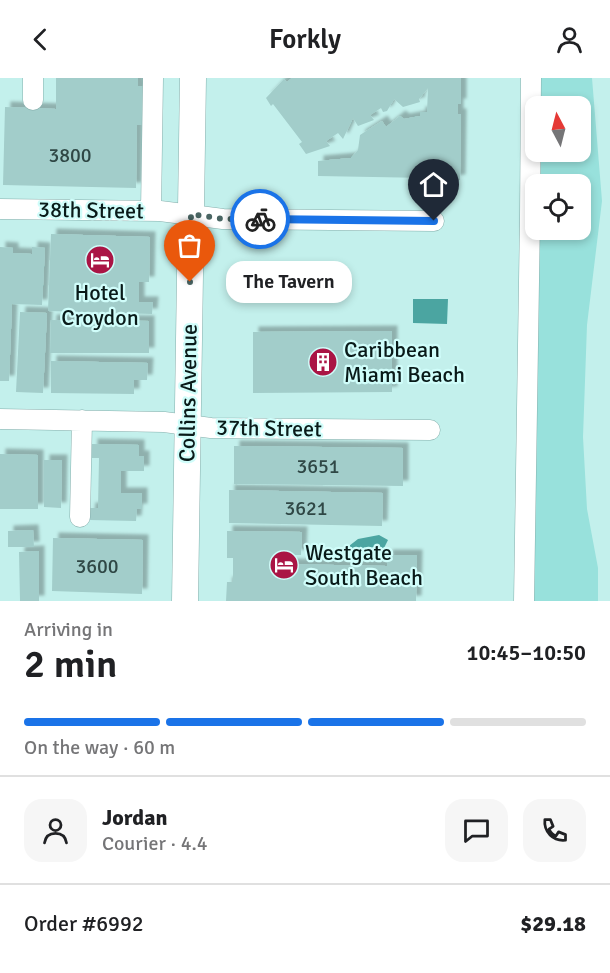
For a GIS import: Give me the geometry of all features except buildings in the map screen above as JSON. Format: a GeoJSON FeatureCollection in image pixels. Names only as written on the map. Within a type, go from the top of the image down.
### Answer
{"type":"FeatureCollection","features":[{"type":"Feature","properties":{"kind":"main road","name":"Collins Avenue"},"geometry":{"type":"LineString","coordinates":[[185,601],[193,78]]}},
{"type":"Feature","properties":{"kind":"street"},"geometry":{"type":"LineString","coordinates":[[33,78],[33,100]]}},
{"type":"Feature","properties":{"kind":"street"},"geometry":{"type":"LineString","coordinates":[[151,211],[153,78]]}},
{"type":"Feature","properties":{"kind":"street"},"geometry":{"type":"LineString","coordinates":[[524,601],[531,217],[531,78]]}},
{"type":"Feature","properties":{"kind":"street","name":"38th Street"},"geometry":{"type":"LineString","coordinates":[[0,209],[151,211],[223,219],[434,221]]}},
{"type":"Feature","properties":{"kind":"street","name":"37th Street"},"geometry":{"type":"LineString","coordinates":[[0,419],[164,422],[211,428],[430,430]]}},
{"type":"Feature","properties":{"kind":"street"},"geometry":{"type":"LineString","coordinates":[[80,517],[82,420]]}},
{"type":"Feature","properties":{"kind":"shaded area"},"geometry":{"type":"Polygon","coordinates":[[[539,78],[592,78],[602,201],[587,325],[583,437],[587,509],[598,568],[598,601],[531,601],[538,240],[591,240],[591,174],[538,174],[539,162],[591,162],[591,96],[539,96],[539,78]]]}},
{"type":"Feature","properties":{"kind":"shaded area"},"geometry":{"type":"Polygon","coordinates":[[[413,299],[448,299],[447,324],[413,323],[413,299]]]}},
{"type":"Feature","properties":{"kind":"shaded area"},"geometry":{"type":"Polygon","coordinates":[[[379,535],[388,540],[384,548],[354,559],[348,552],[349,546],[358,539],[379,535]]]}},
{"type":"Feature","properties":{"kind":"way so far"},"geometry":{"type":"LineString","coordinates":[[190,282],[191,214],[223,219],[260,219]]}},
{"type":"Feature","properties":{"kind":"place","name":"Hotel Croydon"},"geometry":{"type":"Point","coordinates":[100,260]}},
{"type":"Feature","properties":{"kind":"place","name":"The Tavern"},"geometry":{"type":"Point","coordinates":[190,282]}},
{"type":"Feature","properties":{"kind":"place","name":"Caribbean Miami Beach"},"geometry":{"type":"Point","coordinates":[323,362]}},
{"type":"Feature","properties":{"kind":"place","name":"Westgate South Beach"},"geometry":{"type":"Point","coordinates":[284,565]}},
{"type":"Feature","properties":{"kind":"route"},"geometry":{"type":"LineString","coordinates":[[260,219],[434,221]]}}]}
